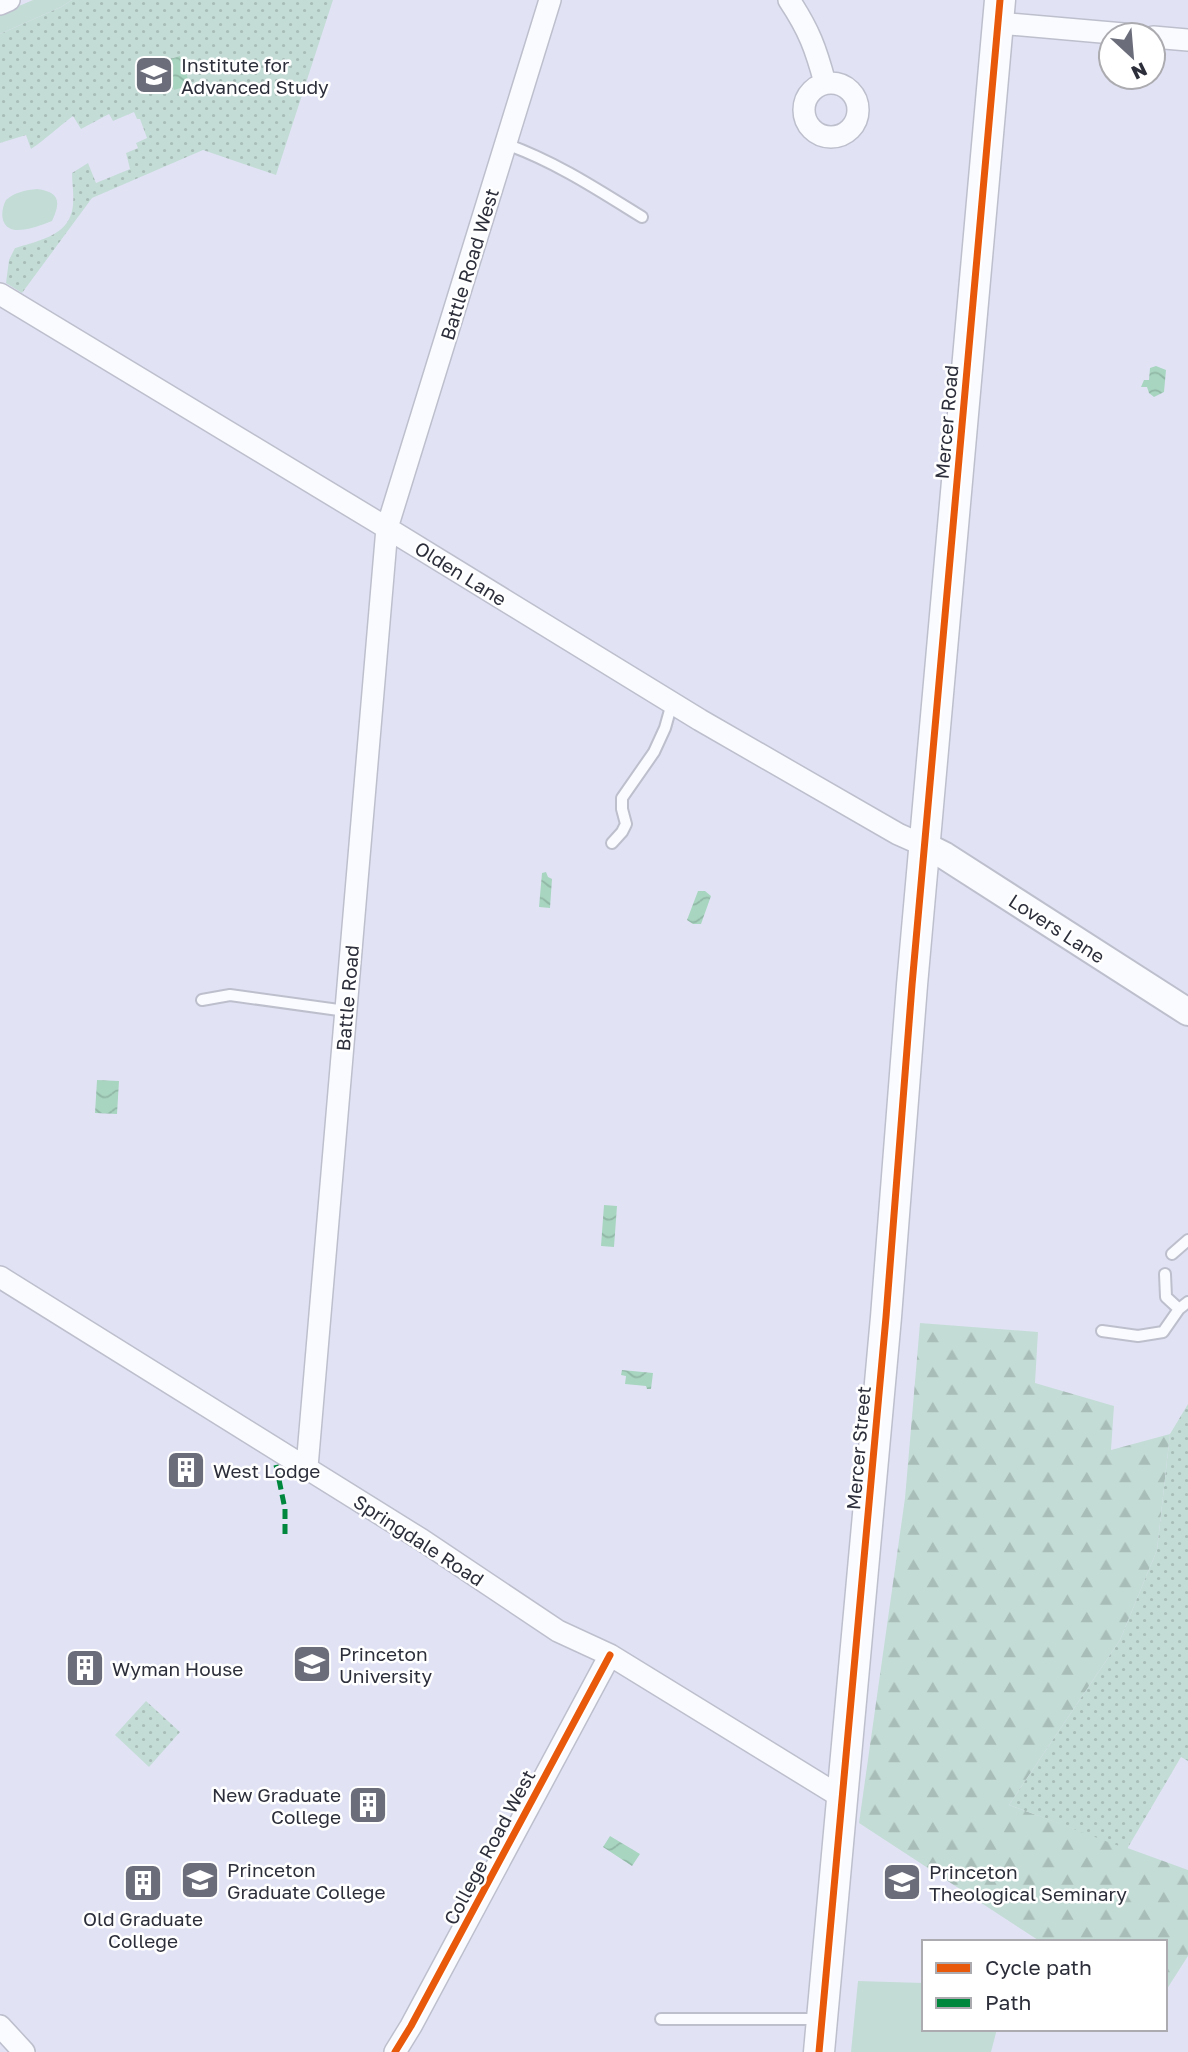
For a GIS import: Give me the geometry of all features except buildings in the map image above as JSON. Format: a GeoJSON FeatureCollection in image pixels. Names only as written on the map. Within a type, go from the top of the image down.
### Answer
{"type":"FeatureCollection","features":[{"type":"Feature","properties":{"kind":"main road","name":"Mercer Road"},"geometry":{"type":"LineString","coordinates":[[925,846],[999,11]]}},
{"type":"Feature","properties":{"kind":"main road","name":"Mercer Street"},"geometry":{"type":"LineString","coordinates":[[819,2052],[887,1304],[925,846]]}},
{"type":"Feature","properties":{"kind":"street"},"geometry":{"type":"LineString","coordinates":[[0,4],[9,0]]}},
{"type":"Feature","properties":{"kind":"street","name":"Battle Road West"},"geometry":{"type":"LineString","coordinates":[[387,528],[550,0]]}},
{"type":"Feature","properties":{"kind":"street"},"geometry":{"type":"LineString","coordinates":[[789,0],[816,49],[825,83]]}},
{"type":"Feature","properties":{"kind":"street"},"geometry":{"type":"LineString","coordinates":[[999,11],[1097,28]]}},
{"type":"Feature","properties":{"kind":"street"},"geometry":{"type":"LineString","coordinates":[[1167,38],[1188,40]]}},
{"type":"Feature","properties":{"kind":"street","name":"Olden Lane"},"geometry":{"type":"LineString","coordinates":[[0,295],[672,703],[886,828],[925,846]]}},
{"type":"Feature","properties":{"kind":"street","name":"Battle Road"},"geometry":{"type":"LineString","coordinates":[[307,1467],[387,528]]}},
{"type":"Feature","properties":{"kind":"street","name":"Lovers Lane"},"geometry":{"type":"LineString","coordinates":[[925,846],[945,856],[1188,1012]]}},
{"type":"Feature","properties":{"kind":"street","name":"Springdale Road"},"geometry":{"type":"LineString","coordinates":[[0,1277],[307,1467],[558,1631],[610,1656],[841,1797]]}},
{"type":"Feature","properties":{"kind":"street","name":"College Road West"},"geometry":{"type":"LineString","coordinates":[[395,2052],[610,1656]]}},
{"type":"Feature","properties":{"kind":"street"},"geometry":{"type":"LineString","coordinates":[[0,2025],[24,2052]]}},
{"type":"Feature","properties":{"kind":"lane"},"geometry":{"type":"LineString","coordinates":[[506,145],[531,153],[571,173],[642,217]]}},
{"type":"Feature","properties":{"kind":"lane"},"geometry":{"type":"LineString","coordinates":[[612,843],[626,824],[622,798],[654,752],[672,703]]}},
{"type":"Feature","properties":{"kind":"lane"},"geometry":{"type":"LineString","coordinates":[[202,1000],[229,995],[346,1011]]}},
{"type":"Feature","properties":{"kind":"lane"},"geometry":{"type":"LineString","coordinates":[[1172,1254],[1188,1240]]}},
{"type":"Feature","properties":{"kind":"lane"},"geometry":{"type":"LineString","coordinates":[[1102,1332],[1138,1336],[1163,1332],[1184,1306],[1166,1297],[1165,1273]]}},
{"type":"Feature","properties":{"kind":"lane"},"geometry":{"type":"LineString","coordinates":[[661,2019],[821,2019]]}},
{"type":"Feature","properties":{"kind":"green space"},"geometry":{"type":"Polygon","coordinates":[[[33,0],[72,0],[0,34],[0,14],[33,0]]]}},
{"type":"Feature","properties":{"kind":"green space","name":"Institute for Advanced Study"},"geometry":{"type":"Polygon","coordinates":[[[72,0],[333,0],[276,175],[203,150],[92,198],[22,293],[6,283],[9,260],[15,248],[47,238],[66,224],[73,206],[72,173],[88,163],[96,183],[130,169],[126,153],[138,148],[136,143],[147,138],[140,119],[137,119],[134,112],[113,121],[109,114],[81,129],[73,116],[31,149],[26,135],[0,143],[0,34],[72,0]]]}},
{"type":"Feature","properties":{"kind":"green space"},"geometry":{"type":"Polygon","coordinates":[[[45,190],[56,199],[57,208],[52,221],[24,230],[6,226],[2,214],[6,200],[21,192],[45,190]]]}},
{"type":"Feature","properties":{"kind":"green space"},"geometry":{"type":"Polygon","coordinates":[[[920,1323],[1038,1332],[1035,1383],[1114,1406],[1111,1450],[1170,1434],[1157,1550],[1120,1640],[1009,1805],[1188,1870],[1188,1956],[1167,1989],[1167,1940],[1038,1940],[859,1823],[905,1498],[920,1323]]]}},
{"type":"Feature","properties":{"kind":"green space"},"geometry":{"type":"Polygon","coordinates":[[[1188,1404],[1188,1761],[1181,1757],[1127,1849],[1009,1805],[1120,1640],[1157,1550],[1170,1434],[1188,1404]]]}},
{"type":"Feature","properties":{"kind":"green space"},"geometry":{"type":"Polygon","coordinates":[[[146,1701],[180,1732],[149,1767],[115,1735],[146,1701]]]}},
{"type":"Feature","properties":{"kind":"green space"},"geometry":{"type":"Polygon","coordinates":[[[858,1981],[922,1983],[922,2031],[996,2031],[991,2052],[851,2052],[858,1981]]]}},
{"type":"Feature","properties":{"kind":"water"},"geometry":{"type":"Polygon","coordinates":[[[180,56],[190,85],[174,90],[164,61],[180,56]]]}},
{"type":"Feature","properties":{"kind":"water"},"geometry":{"type":"Polygon","coordinates":[[[1156,366],[1166,370],[1164,392],[1154,397],[1147,387],[1141,387],[1144,380],[1149,380],[1150,368],[1156,366]]]}},
{"type":"Feature","properties":{"kind":"water"},"geometry":{"type":"Polygon","coordinates":[[[546,872],[552,879],[550,908],[539,907],[542,873],[546,872]]]}},
{"type":"Feature","properties":{"kind":"water"},"geometry":{"type":"Polygon","coordinates":[[[698,891],[705,891],[711,896],[701,924],[693,924],[687,920],[698,891]]]}},
{"type":"Feature","properties":{"kind":"water"},"geometry":{"type":"Polygon","coordinates":[[[97,1080],[119,1081],[117,1114],[95,1113],[97,1080]]]}},
{"type":"Feature","properties":{"kind":"water"},"geometry":{"type":"Polygon","coordinates":[[[604,1205],[617,1206],[614,1247],[601,1246],[604,1205]]]}},
{"type":"Feature","properties":{"kind":"water"},"geometry":{"type":"Polygon","coordinates":[[[622,1370],[653,1373],[651,1389],[625,1384],[626,1376],[621,1375],[622,1370]]]}},
{"type":"Feature","properties":{"kind":"water"},"geometry":{"type":"Polygon","coordinates":[[[610,1836],[640,1854],[632,1866],[603,1847],[610,1836]]]}},
{"type":"Feature","properties":{"kind":"marked path"},"geometry":{"type":"LineString","coordinates":[[276,1465],[285,1509],[285,1535]]}},
{"type":"Feature","properties":{"kind":"cycle path"},"geometry":{"type":"LineString","coordinates":[[819,2052],[886,1317],[912,985],[1000,0]]}},
{"type":"Feature","properties":{"kind":"cycle path"},"geometry":{"type":"LineString","coordinates":[[395,2052],[610,1655]]}},
{"type":"Feature","properties":{"kind":"place","name":"Institute for Advanced Study"},"geometry":{"type":"Point","coordinates":[154,75]}},
{"type":"Feature","properties":{"kind":"place","name":"West Lodge"},"geometry":{"type":"Point","coordinates":[186,1470]}},
{"type":"Feature","properties":{"kind":"place","name":"Princeton University"},"geometry":{"type":"Point","coordinates":[312,1664]}},
{"type":"Feature","properties":{"kind":"place","name":"Wyman House"},"geometry":{"type":"Point","coordinates":[85,1668]}},
{"type":"Feature","properties":{"kind":"place","name":"New Graduate College"},"geometry":{"type":"Point","coordinates":[368,1805]}},
{"type":"Feature","properties":{"kind":"place","name":"Princeton Graduate College"},"geometry":{"type":"Point","coordinates":[200,1880]}},
{"type":"Feature","properties":{"kind":"place","name":"Princeton Theological Seminary"},"geometry":{"type":"Point","coordinates":[902,1882]}},
{"type":"Feature","properties":{"kind":"place","name":"Old Graduate College"},"geometry":{"type":"Point","coordinates":[143,1883]}}]}
